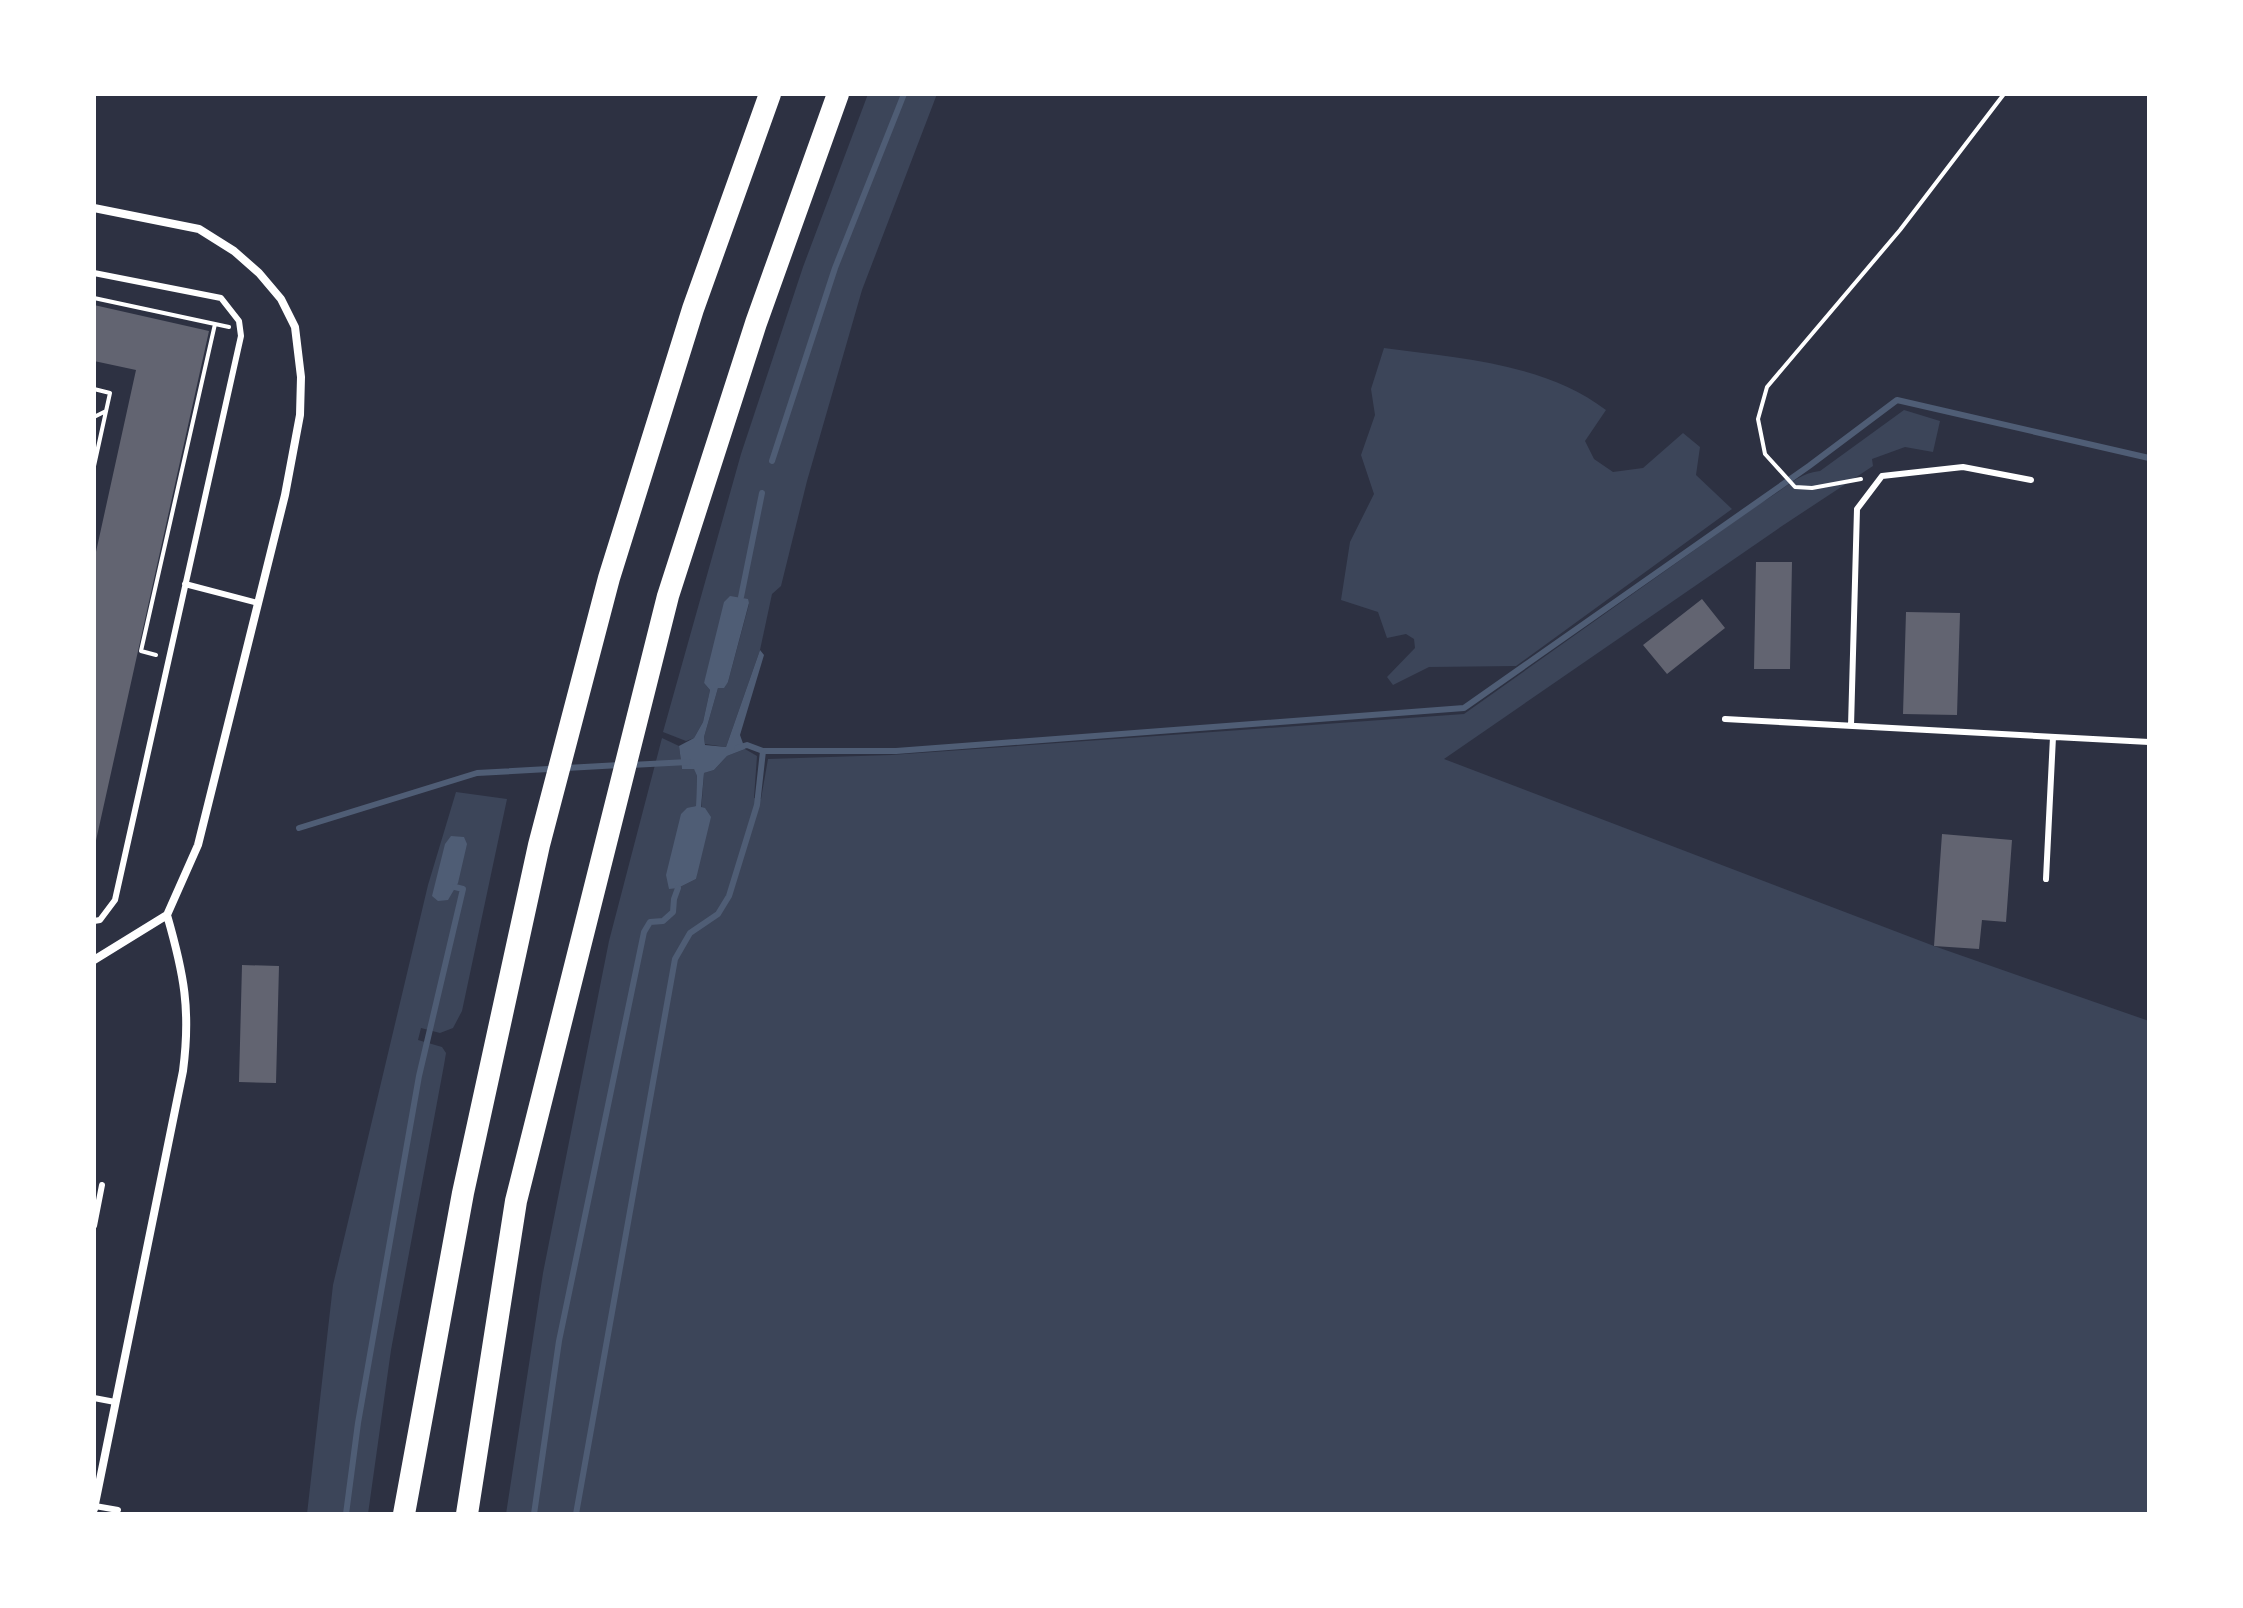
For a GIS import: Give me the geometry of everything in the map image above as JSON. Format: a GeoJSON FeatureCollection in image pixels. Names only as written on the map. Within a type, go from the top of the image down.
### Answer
{"type":"FeatureCollection","features":[{"type":"Feature","properties":{"kind":"highway"},"geometry":{"type":"LineString","coordinates":[[404,1514],[463,1193],[542,830],[618,548],[693,309],[770,94]]}},
{"type":"Feature","properties":{"kind":"highway"},"geometry":{"type":"LineString","coordinates":[[467,1514],[516,1201],[668,596],[756,323],[838,94]]}},
{"type":"Feature","properties":{"kind":"street"},"geometry":{"type":"LineString","coordinates":[[94,208],[199,229],[234,251],[259,273],[281,299],[295,327],[301,377],[300,415],[285,495],[198,845],[167,915],[94,960]]}},
{"type":"Feature","properties":{"kind":"street"},"geometry":{"type":"LineString","coordinates":[[94,1508],[183,1071],[188,1032],[187,996],[167,915]]}},
{"type":"Feature","properties":{"kind":"lane"},"geometry":{"type":"LineString","coordinates":[[94,273],[221,298],[239,321],[241,336],[115,900],[100,920],[94,921]]}},
{"type":"Feature","properties":{"kind":"lane"},"geometry":{"type":"LineString","coordinates":[[1851,726],[1857,509],[1882,476],[1963,467],[2031,480]]}},
{"type":"Feature","properties":{"kind":"lane"},"geometry":{"type":"LineString","coordinates":[[185,584],[258,603]]}},
{"type":"Feature","properties":{"kind":"lane"},"geometry":{"type":"LineString","coordinates":[[1725,719],[2149,742]]}},
{"type":"Feature","properties":{"kind":"lane"},"geometry":{"type":"LineString","coordinates":[[2046,879],[2053,737]]}},
{"type":"Feature","properties":{"kind":"lane"},"geometry":{"type":"LineString","coordinates":[[94,1226],[102,1185]]}},
{"type":"Feature","properties":{"kind":"lane"},"geometry":{"type":"LineString","coordinates":[[94,1398],[115,1402]]}},
{"type":"Feature","properties":{"kind":"lane"},"geometry":{"type":"LineString","coordinates":[[94,1508],[118,1510]]}},
{"type":"Feature","properties":{"kind":"path"},"geometry":{"type":"LineString","coordinates":[[1882,476],[1812,488],[1795,487],[1765,454],[1758,419],[1767,387],[1900,230],[2004,94]]}},
{"type":"Feature","properties":{"kind":"path"},"geometry":{"type":"LineString","coordinates":[[94,298],[215,324],[141,651]]}},
{"type":"Feature","properties":{"kind":"path"},"geometry":{"type":"LineString","coordinates":[[94,389],[110,393],[94,466]]}},
{"type":"Feature","properties":{"kind":"path"},"geometry":{"type":"LineString","coordinates":[[94,417],[106,411]]}},
{"type":"Feature","properties":{"kind":"shaded area"},"geometry":{"type":"Polygon","coordinates":[[[868,94],[937,94],[862,290],[807,481],[781,586],[772,594],[760,650],[726,747],[705,744],[704,737],[718,688],[728,682],[749,604],[747,599],[704,683],[710,690],[703,722],[694,738],[686,741],[663,732],[741,454],[803,267],[868,94]]]}},
{"type":"Feature","properties":{"kind":"shaded area"},"geometry":{"type":"Polygon","coordinates":[[[1384,348],[1500,365],[1528,372],[1582,394],[1606,410],[1585,441],[1594,459],[1613,472],[1643,468],[1683,433],[1700,447],[1696,475],[1732,509],[1516,666],[1429,667],[1393,685],[1387,677],[1415,648],[1414,639],[1406,634],[1387,638],[1378,612],[1341,600],[1350,542],[1374,494],[1361,455],[1375,415],[1371,389],[1384,348]]]}},
{"type":"Feature","properties":{"kind":"shaded area"},"geometry":{"type":"Polygon","coordinates":[[[1904,410],[1940,421],[1933,452],[1905,447],[1872,459],[1873,466],[1444,759],[1934,946],[2149,1021],[2149,1514],[506,1514],[543,1273],[609,941],[662,738],[679,746],[682,769],[694,768],[697,776],[696,806],[692,807],[669,888],[678,888],[696,879],[704,773],[714,770],[727,756],[745,749],[757,756],[754,798],[761,799],[768,759],[891,755],[1464,714],[1762,502],[1797,479],[1820,471],[1904,410]]]}},
{"type":"Feature","properties":{"kind":"shaded area"},"geometry":{"type":"Polygon","coordinates":[[[730,596],[748,599],[749,603],[728,682],[724,688],[718,688],[704,737],[705,745],[726,747],[760,650],[764,655],[740,735],[745,749],[727,756],[714,770],[704,773],[701,807],[711,817],[696,879],[669,889],[666,875],[681,814],[687,808],[696,806],[697,776],[694,769],[682,769],[679,746],[694,738],[703,722],[710,690],[704,683],[724,602],[730,596]]]}},
{"type":"Feature","properties":{"kind":"shaded area"},"geometry":{"type":"Polygon","coordinates":[[[456,792],[507,799],[462,1011],[453,1028],[440,1033],[421,1028],[418,1040],[442,1047],[446,1053],[391,1350],[368,1514],[307,1514],[333,1285],[428,885],[456,792]]]}},
{"type":"Feature","properties":{"kind":"shaded area"},"geometry":{"type":"Polygon","coordinates":[[[451,836],[464,837],[467,844],[458,883],[448,900],[438,901],[432,896],[445,844],[451,836]]]}},
{"type":"Feature","properties":{"kind":"building"},"geometry":{"type":"Polygon","coordinates":[[[94,305],[209,331],[95,845],[94,561],[136,370],[94,361],[94,305]]]}},
{"type":"Feature","properties":{"kind":"building"},"geometry":{"type":"Polygon","coordinates":[[[1756,562],[1792,562],[1790,669],[1754,669],[1756,562]]]}},
{"type":"Feature","properties":{"kind":"building"},"geometry":{"type":"Polygon","coordinates":[[[1702,599],[1725,628],[1667,674],[1643,645],[1702,599]]]}},
{"type":"Feature","properties":{"kind":"building"},"geometry":{"type":"Polygon","coordinates":[[[1906,612],[1960,613],[1957,715],[1903,714],[1906,612]]]}},
{"type":"Feature","properties":{"kind":"building"},"geometry":{"type":"Polygon","coordinates":[[[1942,834],[2012,840],[2006,922],[1982,920],[1979,949],[1934,946],[1942,834]]]}},
{"type":"Feature","properties":{"kind":"building"},"geometry":{"type":"Polygon","coordinates":[[[242,965],[279,966],[276,1083],[239,1082],[242,965]]]}},
{"type":"Feature","properties":{"kind":"waterway"},"geometry":{"type":"LineString","coordinates":[[772,461],[835,268],[904,94]]}},
{"type":"Feature","properties":{"kind":"waterway"},"geometry":{"type":"LineString","coordinates":[[737,748],[747,745],[763,751],[896,751],[1464,708],[1809,466],[1897,400],[2149,458]]}},
{"type":"Feature","properties":{"kind":"waterway"},"geometry":{"type":"LineString","coordinates":[[741,597],[762,493]]}},
{"type":"Feature","properties":{"kind":"waterway"},"geometry":{"type":"LineString","coordinates":[[576,1514],[675,959],[690,933],[718,914],[729,896],[757,805],[763,751]]}},
{"type":"Feature","properties":{"kind":"waterway"},"geometry":{"type":"LineString","coordinates":[[631,765],[688,762]]}},
{"type":"Feature","properties":{"kind":"waterway"},"geometry":{"type":"LineString","coordinates":[[299,828],[477,773],[620,765]]}},
{"type":"Feature","properties":{"kind":"waterway"},"geometry":{"type":"LineString","coordinates":[[346,1514],[358,1423],[419,1076],[463,889],[455,887]]}},
{"type":"Feature","properties":{"kind":"waterway"},"geometry":{"type":"LineString","coordinates":[[534,1514],[559,1341],[644,932],[650,922],[663,921],[673,912],[678,888]]}}]}
